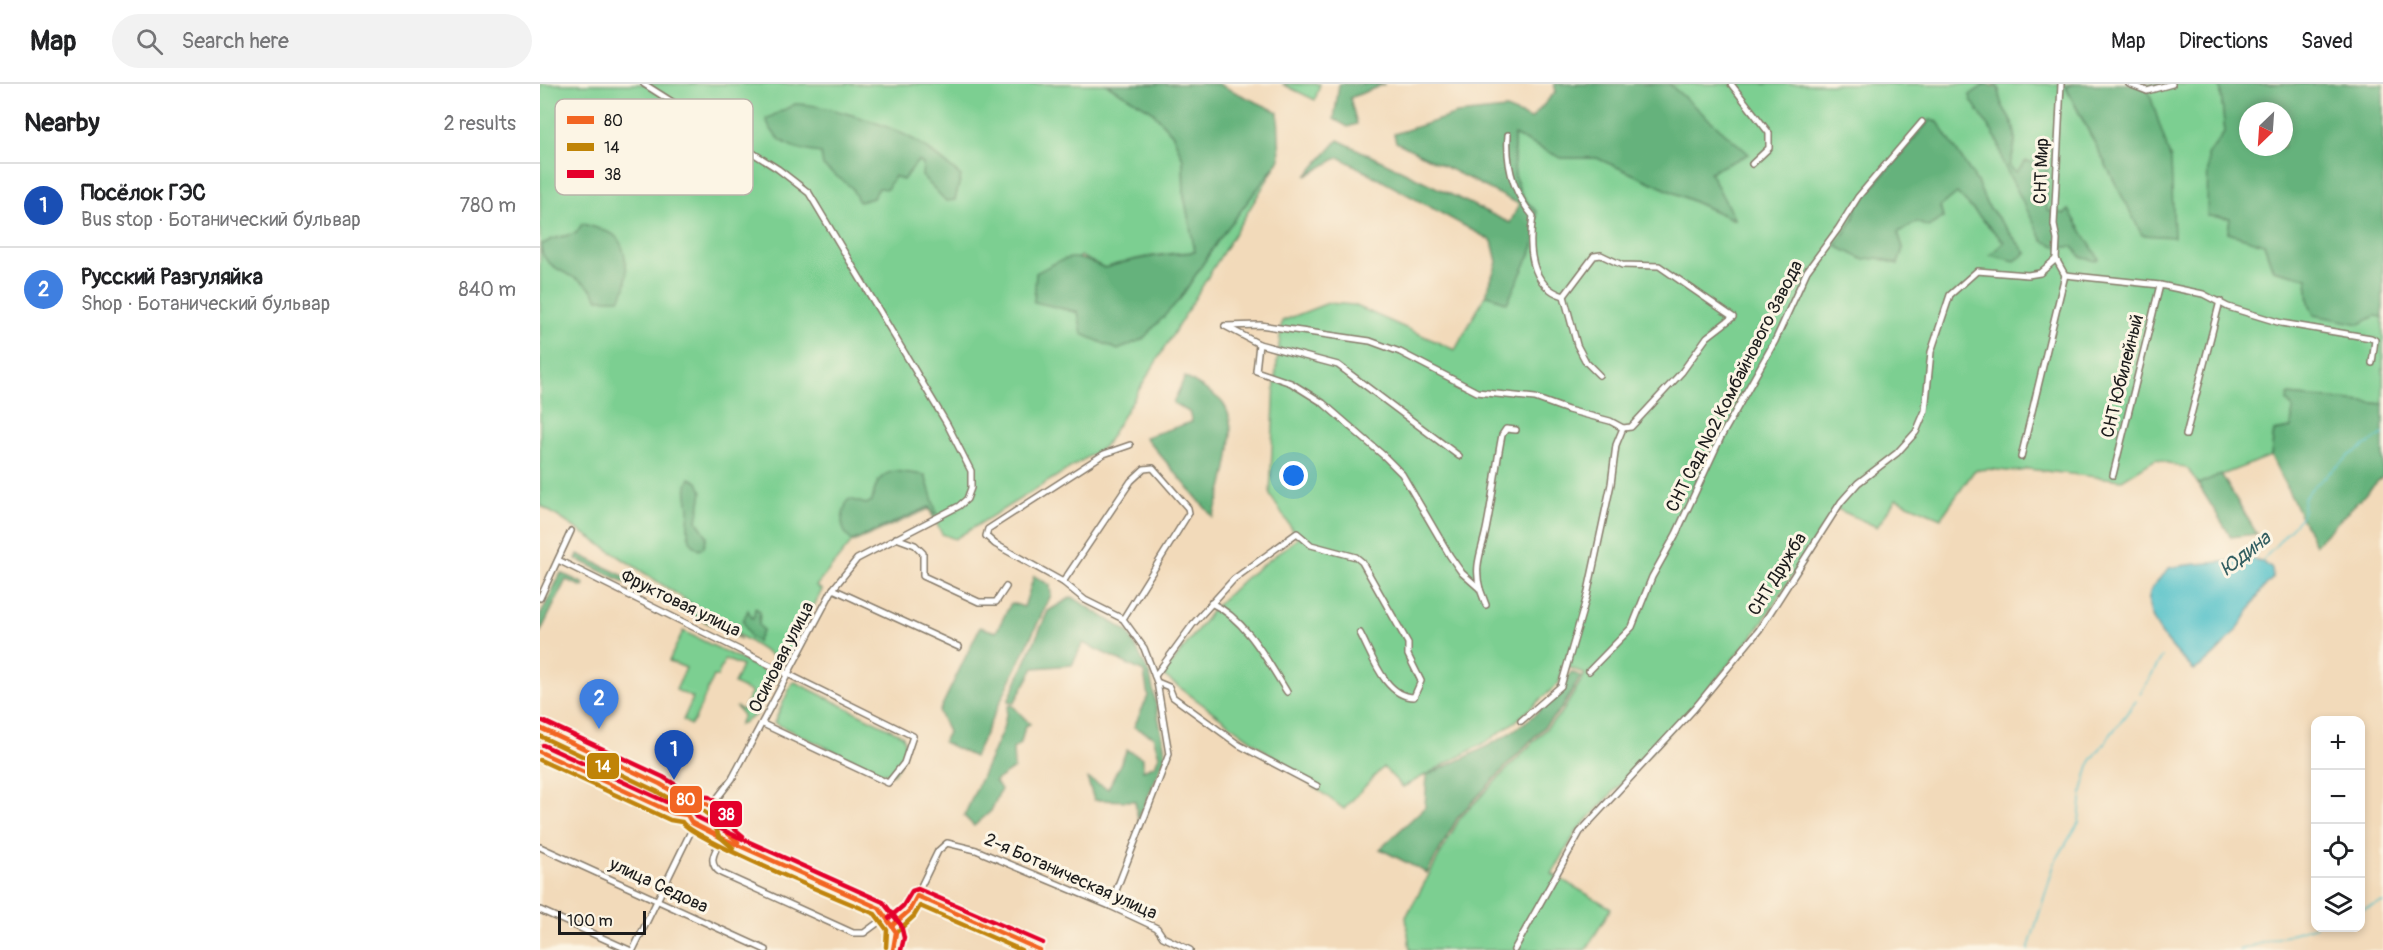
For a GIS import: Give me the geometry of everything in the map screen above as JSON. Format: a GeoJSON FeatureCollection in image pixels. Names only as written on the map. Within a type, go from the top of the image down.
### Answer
{"type":"FeatureCollection","features":[{"type":"Feature","properties":{"kind":"street","name":"Осиновая улица"},"geometry":{"type":"LineString","coordinates":[[644,84],[668,99]]}},
{"type":"Feature","properties":{"kind":"street"},"geometry":{"type":"LineString","coordinates":[[1731,84],[1769,133],[1768,148],[1752,164]]}},
{"type":"Feature","properties":{"kind":"street","name":"СНТ Мир"},"geometry":{"type":"LineString","coordinates":[[2056,259],[2058,240],[2054,225],[2061,84]]}},
{"type":"Feature","properties":{"kind":"street"},"geometry":{"type":"LineString","coordinates":[[2129,84],[2147,91],[2172,84]]}},
{"type":"Feature","properties":{"kind":"street","name":"СНТ Сад №2 Комбайнового Завода"},"geometry":{"type":"LineString","coordinates":[[1589,671],[1632,627],[1652,577],[1676,534],[1721,437],[1775,341],[1807,271],[1838,230],[1858,197],[1922,122]]}},
{"type":"Feature","properties":{"kind":"street"},"geometry":{"type":"LineString","coordinates":[[1508,135],[1507,154],[1518,199],[1533,216],[1529,240],[1536,272],[1545,287],[1564,296],[1577,345],[1599,375]]}},
{"type":"Feature","properties":{"kind":"street","name":"Осиновая улица"},"geometry":{"type":"LineString","coordinates":[[708,805],[732,779],[833,589],[857,559],[959,506],[967,499],[971,488],[971,471],[947,424],[809,193],[753,153]]}},
{"type":"Feature","properties":{"kind":"street","name":"СНТ Сад №2 Комбайнового Завода"},"geometry":{"type":"LineString","coordinates":[[1564,296],[1594,256],[1601,255],[1622,264],[1659,266],[1732,317],[1707,337],[1682,372],[1631,427],[1623,428]]}},
{"type":"Feature","properties":{"kind":"street"},"geometry":{"type":"LineString","coordinates":[[2021,457],[2065,275],[2056,259]]}},
{"type":"Feature","properties":{"kind":"street","name":"СНТ Дружба"},"geometry":{"type":"LineString","coordinates":[[1514,950],[1580,832],[1694,709],[1759,630],[1841,502],[1858,483],[1897,453],[1916,432],[1925,411],[1931,352],[1950,295],[1977,271],[2040,273],[2056,259]]}},
{"type":"Feature","properties":{"kind":"street"},"geometry":{"type":"LineString","coordinates":[[2065,275],[2160,285],[2203,294],[2228,307],[2281,323],[2370,338],[2374,340],[2372,363]]}},
{"type":"Feature","properties":{"kind":"street","name":"СНТ Юбилейный"},"geometry":{"type":"LineString","coordinates":[[2113,475],[2160,285]]}},
{"type":"Feature","properties":{"kind":"street"},"geometry":{"type":"LineString","coordinates":[[2186,435],[2220,301]]}},
{"type":"Feature","properties":{"kind":"street"},"geometry":{"type":"LineString","coordinates":[[1458,456],[1338,364],[1259,344],[1225,326],[1260,325],[1370,340],[1400,352],[1477,392],[1534,398],[1568,410],[1610,420],[1623,428],[1616,445],[1611,484],[1587,596],[1562,686],[1521,721]]}},
{"type":"Feature","properties":{"kind":"street"},"geometry":{"type":"LineString","coordinates":[[1259,344],[1256,371],[1291,383],[1323,403],[1384,456],[1415,494],[1462,573],[1480,589]]}},
{"type":"Feature","properties":{"kind":"street"},"geometry":{"type":"LineString","coordinates":[[1486,605],[1476,574],[1477,558],[1487,528],[1502,435],[1506,429],[1516,430]]}},
{"type":"Feature","properties":{"kind":"street"},"geometry":{"type":"LineString","coordinates":[[1110,906],[1169,754],[1156,679],[1144,648],[1122,619],[1085,600],[1063,582],[995,544],[986,536],[988,529],[1104,454],[1130,445]]}},
{"type":"Feature","properties":{"kind":"street"},"geometry":{"type":"LineString","coordinates":[[1063,582],[1125,489],[1149,466],[1153,468],[1177,494],[1189,513],[1165,555],[1122,619]]}},
{"type":"Feature","properties":{"kind":"street"},"geometry":{"type":"LineString","coordinates":[[540,598],[571,531]]}},
{"type":"Feature","properties":{"kind":"street"},"geometry":{"type":"LineString","coordinates":[[1156,679],[1211,603],[1234,579],[1297,533],[1311,545],[1356,557],[1362,562],[1408,643],[1408,655],[1421,681],[1414,697],[1403,697],[1392,688],[1360,633]]}},
{"type":"Feature","properties":{"kind":"street"},"geometry":{"type":"LineString","coordinates":[[896,538],[915,545],[923,553],[923,576],[970,597],[988,603],[996,602],[1006,587]]}},
{"type":"Feature","properties":{"kind":"street","name":"Фруктовая улица"},"geometry":{"type":"LineString","coordinates":[[558,560],[789,674]]}},
{"type":"Feature","properties":{"kind":"street"},"geometry":{"type":"LineString","coordinates":[[833,589],[959,647]]}},
{"type":"Feature","properties":{"kind":"street"},"geometry":{"type":"LineString","coordinates":[[1211,603],[1228,611],[1261,651],[1287,692]]}},
{"type":"Feature","properties":{"kind":"street"},"geometry":{"type":"LineString","coordinates":[[763,724],[888,783],[904,763],[913,736],[789,674]]}},
{"type":"Feature","properties":{"kind":"street"},"geometry":{"type":"LineString","coordinates":[[1156,679],[1169,687],[1173,697],[1239,746],[1317,786]]}},
{"type":"Feature","properties":{"kind":"street"},"geometry":{"type":"LineString","coordinates":[[540,728],[641,774],[682,795],[692,803]]}},
{"type":"Feature","properties":{"kind":"street"},"geometry":{"type":"LineString","coordinates":[[540,752],[673,813],[687,815],[697,825],[722,838],[879,908],[894,924],[897,933],[894,948],[903,950]]}},
{"type":"Feature","properties":{"kind":"street"},"geometry":{"type":"LineString","coordinates":[[631,794],[641,774]]}},
{"type":"Feature","properties":{"kind":"street"},"geometry":{"type":"LineString","coordinates":[[692,803],[700,801],[717,812],[725,831],[744,848]]}},
{"type":"Feature","properties":{"kind":"street"},"geometry":{"type":"LineString","coordinates":[[687,815],[692,803]]}},
{"type":"Feature","properties":{"kind":"street"},"geometry":{"type":"LineString","coordinates":[[633,950],[697,825],[710,818],[708,805]]}},
{"type":"Feature","properties":{"kind":"street"},"geometry":{"type":"LineString","coordinates":[[722,838],[712,860],[713,867],[721,873],[853,933],[864,933],[887,916]]}},
{"type":"Feature","properties":{"kind":"street","name":"2-я Ботаническая улица"},"geometry":{"type":"LineString","coordinates":[[917,896],[938,851],[947,843],[976,850],[1110,906],[1157,928],[1163,937],[1190,950]]}},
{"type":"Feature","properties":{"kind":"street","name":"улица Седова"},"geometry":{"type":"LineString","coordinates":[[540,847],[766,950]]}},
{"type":"Feature","properties":{"kind":"street"},"geometry":{"type":"LineString","coordinates":[[894,924],[909,911],[917,896],[1040,950]]}},
{"type":"Feature","properties":{"kind":"street"},"geometry":{"type":"LineString","coordinates":[[540,910],[629,950]]}},
{"type":"Feature","properties":{"kind":"green space"},"geometry":{"type":"Polygon","coordinates":[[[540,84],[1106,84],[1151,110],[1173,135],[1183,159],[1184,196],[1196,252],[1150,256],[1105,268],[1080,256],[1034,301],[1078,313],[1180,299],[1217,242],[1280,159],[1104,447],[955,539],[942,534],[929,509],[851,543],[816,586],[822,590],[784,664],[540,505],[540,84]]]}},
{"type":"Feature","properties":{"kind":"green space"},"geometry":{"type":"Polygon","coordinates":[[[1106,84],[1218,84],[1278,112],[1280,159],[1217,242],[1180,299],[1143,339],[1118,350],[1082,334],[1078,312],[1034,302],[1036,273],[1063,260],[1077,258],[1105,268],[1161,255],[1195,252],[1184,196],[1183,159],[1173,135],[1151,110],[1106,84]]]}},
{"type":"Feature","properties":{"kind":"green space"},"geometry":{"type":"Polygon","coordinates":[[[1282,84],[1320,84],[1315,100],[1282,84]]]}},
{"type":"Feature","properties":{"kind":"green space"},"geometry":{"type":"Polygon","coordinates":[[[1339,84],[1385,84],[1350,98],[1357,124],[1348,127],[1334,119],[1339,84]]]}},
{"type":"Feature","properties":{"kind":"green space"},"geometry":{"type":"Polygon","coordinates":[[[1554,84],[1669,84],[1749,154],[1710,172],[1735,220],[1597,158],[1561,158],[1514,135],[1515,177],[1522,195],[1537,212],[1534,246],[1507,303],[1486,294],[1497,262],[1492,241],[1339,157],[1306,176],[1338,140],[1510,223],[1519,204],[1396,142],[1394,134],[1457,114],[1506,109],[1531,119],[1556,91],[1554,84]]]}},
{"type":"Feature","properties":{"kind":"green space"},"geometry":{"type":"Polygon","coordinates":[[[1669,84],[1986,84],[1970,95],[1998,141],[2003,163],[2061,248],[2072,246],[2081,257],[2069,210],[2065,214],[2047,210],[2009,166],[2015,133],[2012,122],[2000,100],[1999,88],[1994,84],[2073,84],[2066,88],[2142,234],[2148,88],[2162,84],[2220,84],[2225,132],[2208,155],[2230,218],[2228,233],[2264,244],[2273,270],[2307,278],[2309,303],[2383,317],[2383,404],[2288,395],[2287,401],[2293,408],[2291,428],[2274,431],[2271,456],[2198,484],[2188,469],[2156,459],[2122,480],[2028,469],[2015,471],[1981,469],[1974,471],[1941,518],[1896,499],[1877,527],[1835,508],[1758,629],[1695,705],[1577,831],[1552,874],[1611,908],[1586,950],[1410,950],[1406,917],[1460,818],[1563,711],[1585,674],[1564,665],[1559,683],[1516,721],[1486,742],[1403,787],[1383,767],[1344,809],[1163,675],[1214,608],[1244,579],[1298,538],[1270,495],[1275,379],[1282,321],[1328,303],[1354,305],[1455,350],[1486,294],[1507,302],[1523,199],[1514,173],[1514,135],[1561,158],[1597,158],[1734,220],[1710,172],[1748,154],[1669,84]],[[1930,120],[1857,206],[1853,220],[1836,246],[1864,259],[1878,258],[1898,264],[1903,248],[1898,232],[1918,222],[1943,218],[1940,207],[1957,193],[2004,242],[1991,255],[2026,253],[1986,203],[1977,182],[1938,123],[1930,120]]]}},
{"type":"Feature","properties":{"kind":"green space"},"geometry":{"type":"Polygon","coordinates":[[[1986,84],[1999,88],[2000,100],[2014,128],[2015,142],[2009,166],[2016,172],[2026,161],[2047,166],[2047,210],[2065,214],[2069,210],[2099,259],[2095,261],[2081,257],[2072,246],[2061,248],[2043,241],[2003,163],[1998,141],[1971,100],[1970,95],[1986,84]]]}},
{"type":"Feature","properties":{"kind":"green space"},"geometry":{"type":"Polygon","coordinates":[[[2073,84],[2162,84],[2148,89],[2171,160],[2174,237],[2142,235],[2066,87],[2073,84]]]}},
{"type":"Feature","properties":{"kind":"green space"},"geometry":{"type":"Polygon","coordinates":[[[2220,84],[2383,84],[2383,317],[2375,316],[2360,324],[2314,315],[2309,303],[2307,278],[2273,270],[2264,244],[2228,233],[2230,218],[2207,216],[2208,155],[2225,132],[2220,84]]]}},
{"type":"Feature","properties":{"kind":"green space"},"geometry":{"type":"Polygon","coordinates":[[[795,104],[857,116],[890,128],[916,141],[961,176],[955,200],[946,201],[922,176],[923,164],[918,161],[903,180],[894,176],[887,189],[879,188],[873,198],[859,202],[851,187],[823,166],[821,153],[788,145],[770,128],[766,119],[795,104]]]}},
{"type":"Feature","properties":{"kind":"green space"},"geometry":{"type":"Polygon","coordinates":[[[1930,120],[1938,122],[1977,182],[1986,203],[2026,253],[2015,261],[1990,255],[2004,242],[1957,193],[1940,207],[1943,218],[1928,227],[1917,222],[1898,232],[1903,248],[1898,264],[1878,258],[1864,260],[1836,246],[1853,220],[1857,206],[1930,120]]]}},
{"type":"Feature","properties":{"kind":"green space"},"geometry":{"type":"Polygon","coordinates":[[[582,224],[614,235],[619,241],[625,257],[626,276],[623,293],[619,299],[598,299],[589,287],[553,266],[542,253],[541,245],[552,239],[576,233],[582,224]]]}},
{"type":"Feature","properties":{"kind":"green space"},"geometry":{"type":"Polygon","coordinates":[[[1185,377],[1220,400],[1227,410],[1230,424],[1229,457],[1213,517],[1145,437],[1192,422],[1189,412],[1173,403],[1185,377]]]}},
{"type":"Feature","properties":{"kind":"green space"},"geometry":{"type":"Polygon","coordinates":[[[2288,395],[2383,404],[2383,476],[2315,545],[2271,456],[2274,431],[2291,428],[2293,408],[2287,401],[2288,395]]]}},
{"type":"Feature","properties":{"kind":"green space"},"geometry":{"type":"Polygon","coordinates":[[[895,471],[925,475],[937,514],[934,515],[929,507],[852,541],[844,532],[842,523],[847,501],[850,499],[866,504],[872,501],[881,478],[895,471]]]}},
{"type":"Feature","properties":{"kind":"green space"},"geometry":{"type":"Polygon","coordinates":[[[2221,474],[2257,534],[2231,537],[2198,484],[2221,474]]]}},
{"type":"Feature","properties":{"kind":"green space"},"geometry":{"type":"Polygon","coordinates":[[[690,478],[698,482],[702,492],[697,521],[707,536],[704,547],[699,550],[691,542],[688,532],[687,491],[690,478]]]}},
{"type":"Feature","properties":{"kind":"green space"},"geometry":{"type":"Polygon","coordinates":[[[578,554],[643,585],[641,590],[576,559],[578,554]]]}},
{"type":"Feature","properties":{"kind":"green space"},"geometry":{"type":"Polygon","coordinates":[[[561,573],[584,584],[583,587],[566,580],[540,633],[540,616],[561,573]]]}},
{"type":"Feature","properties":{"kind":"green space"},"geometry":{"type":"Polygon","coordinates":[[[1034,576],[1050,585],[1051,595],[974,757],[943,742],[948,732],[939,712],[980,627],[996,632],[1011,603],[1024,607],[1034,576]]]}},
{"type":"Feature","properties":{"kind":"green space"},"geometry":{"type":"Polygon","coordinates":[[[662,595],[720,624],[741,639],[660,600],[662,595]]]}},
{"type":"Feature","properties":{"kind":"green space"},"geometry":{"type":"Polygon","coordinates":[[[1072,597],[1128,632],[1150,675],[1166,755],[1138,820],[1135,801],[1094,800],[1087,778],[1108,789],[1127,750],[1143,758],[1143,770],[1155,765],[1159,756],[1153,736],[1134,727],[1148,696],[1144,672],[1083,643],[1072,665],[1034,668],[1014,703],[1008,701],[1048,611],[1072,597]]]}},
{"type":"Feature","properties":{"kind":"green space"},"geometry":{"type":"Polygon","coordinates":[[[755,608],[760,611],[759,625],[763,630],[757,642],[750,637],[743,621],[748,610],[752,618],[754,617],[755,608]]]}},
{"type":"Feature","properties":{"kind":"green space"},"geometry":{"type":"Polygon","coordinates":[[[683,631],[775,676],[756,715],[739,725],[743,715],[736,707],[743,710],[751,692],[734,684],[742,666],[725,659],[717,677],[714,676],[694,721],[690,725],[683,720],[693,698],[676,690],[686,668],[669,661],[683,631]]]}},
{"type":"Feature","properties":{"kind":"green space"},"geometry":{"type":"Polygon","coordinates":[[[1571,672],[1581,676],[1562,708],[1458,817],[1427,873],[1380,849],[1425,807],[1427,775],[1488,746],[1526,722],[1558,691],[1571,672]]]}},
{"type":"Feature","properties":{"kind":"green space"},"geometry":{"type":"Polygon","coordinates":[[[795,682],[902,735],[905,745],[904,755],[893,774],[881,773],[774,723],[792,683],[795,682]]]}},
{"type":"Feature","properties":{"kind":"green space"},"geometry":{"type":"Polygon","coordinates":[[[1012,705],[1030,724],[1025,726],[1021,743],[1013,749],[1014,768],[995,781],[1001,789],[991,811],[974,826],[964,816],[1003,729],[1008,706],[1012,705]]]}},
{"type":"Feature","properties":{"kind":"green space"},"geometry":{"type":"Polygon","coordinates":[[[540,734],[628,775],[628,782],[540,744],[540,734]]]}},
{"type":"Feature","properties":{"kind":"green space"},"geometry":{"type":"Polygon","coordinates":[[[696,805],[702,805],[707,813],[705,819],[696,821],[691,816],[691,810],[696,805]]]}},
{"type":"Feature","properties":{"kind":"water"},"geometry":{"type":"Polygon","coordinates":[[[2249,558],[2261,561],[2272,569],[2273,578],[2261,591],[2230,638],[2215,654],[2194,670],[2169,644],[2155,622],[2150,611],[2149,600],[2152,587],[2169,568],[2249,558]]]}},
{"type":"Feature","properties":{"kind":"waterway","name":"Юдина"},"geometry":{"type":"LineString","coordinates":[[2262,561],[2302,516],[2304,498],[2312,488],[2349,456],[2383,434]]}},
{"type":"Feature","properties":{"kind":"waterway","name":"Юдина"},"geometry":{"type":"LineString","coordinates":[[2140,694],[2162,657]]}},
{"type":"Feature","properties":{"kind":"waterway","name":"Юдина"},"geometry":{"type":"LineString","coordinates":[[2028,950],[2055,862],[2079,822],[2082,791],[2090,762],[2136,701]]}},
{"type":"Feature","properties":{"kind":"waterway"},"geometry":{"type":"LineString","coordinates":[[2365,908],[2383,902]]}},
{"type":"Feature","properties":{"kind":"waterway"},"geometry":{"type":"LineString","coordinates":[[2239,950],[2311,928]]}},
{"type":"Feature","properties":{"kind":"transit line","name":"38"},"geometry":{"type":"LineString","coordinates":[[543,721],[663,777],[694,796],[709,797],[723,807],[731,826],[743,836]]}},
{"type":"Feature","properties":{"kind":"transit line","name":"80"},"geometry":{"type":"LineString","coordinates":[[540,728],[660,784],[692,803],[705,803],[717,812],[725,831],[738,842]]}},
{"type":"Feature","properties":{"kind":"transit line","name":"14"},"geometry":{"type":"LineString","coordinates":[[540,736],[656,791],[689,810],[702,810],[711,817],[719,836],[733,848]]}},
{"type":"Feature","properties":{"kind":"transit line","name":"38"},"geometry":{"type":"LineString","coordinates":[[543,745],[675,806],[690,808],[697,817],[725,831],[883,902],[901,925],[904,938],[901,950]]}},
{"type":"Feature","properties":{"kind":"transit line","name":"80"},"geometry":{"type":"LineString","coordinates":[[540,752],[673,813],[687,815],[692,823],[722,838],[879,908],[896,932],[893,950]]}},
{"type":"Feature","properties":{"kind":"transit line","name":"14"},"geometry":{"type":"LineString","coordinates":[[540,760],[670,820],[682,822],[693,831],[740,856],[875,914],[887,930],[886,947]]}},
{"type":"Feature","properties":{"kind":"transit line","name":"38"},"geometry":{"type":"LineString","coordinates":[[889,918],[903,906],[912,891],[918,889],[1043,943]]}},
{"type":"Feature","properties":{"kind":"transit line","name":"80"},"geometry":{"type":"LineString","coordinates":[[894,924],[909,911],[917,896],[1040,950]]}},
{"type":"Feature","properties":{"kind":"transit line","name":"14"},"geometry":{"type":"LineString","coordinates":[[899,930],[914,916],[920,906],[1021,950]]}},
{"type":"Feature","properties":{"kind":"place","name":"Русский Разгуляйка"},"geometry":{"type":"Point","coordinates":[599,729]}},
{"type":"Feature","properties":{"kind":"place","name":"Посёлок ГЭС"},"geometry":{"type":"Point","coordinates":[674,780]}}]}
